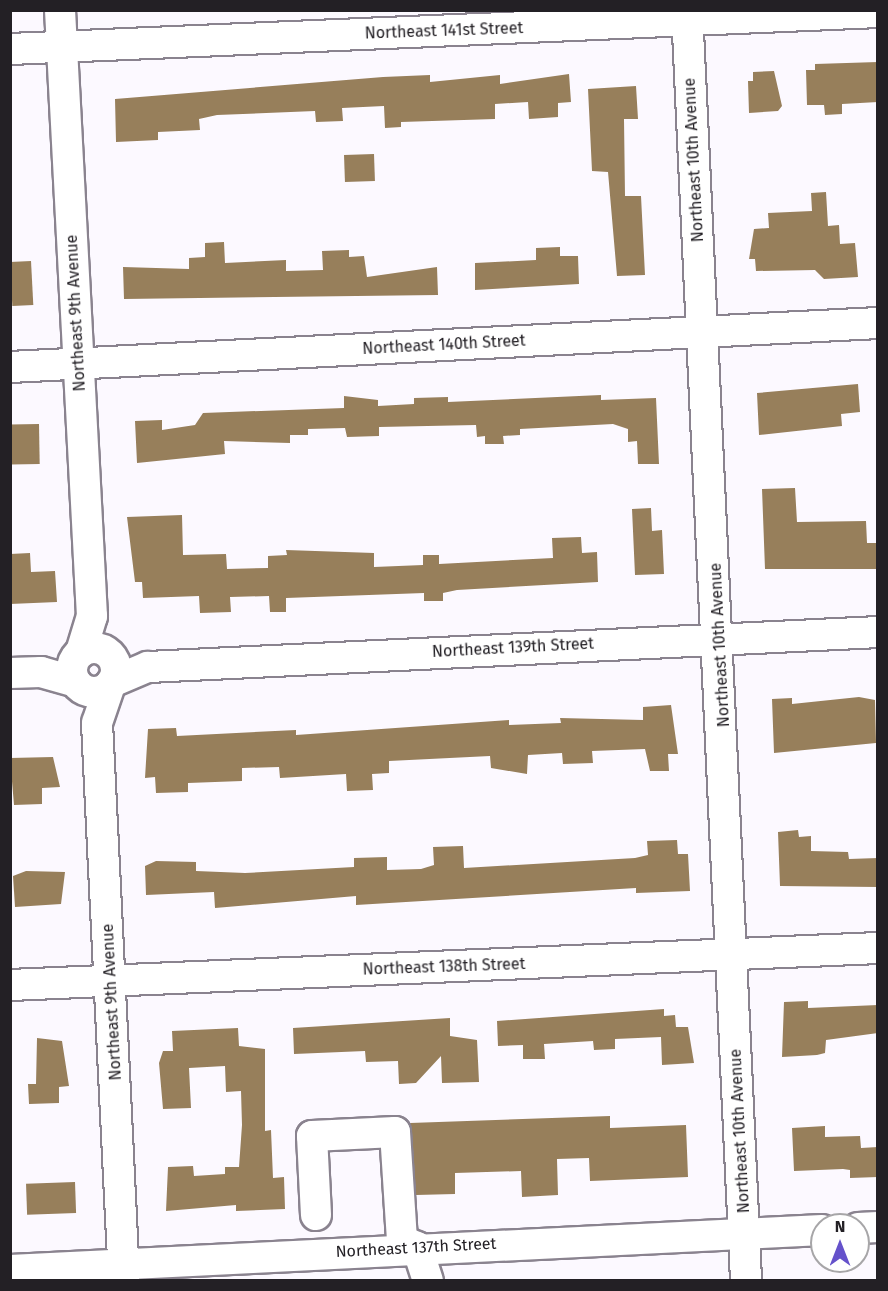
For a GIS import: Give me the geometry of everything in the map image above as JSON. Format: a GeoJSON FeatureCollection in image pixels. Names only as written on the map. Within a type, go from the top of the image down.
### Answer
{"type":"FeatureCollection","features":[{"type":"Feature","properties":{"kind":"street","name":"Northeast 9th Avenue"},"geometry":{"type":"LineString","coordinates":[[60,10],[124,1273]]}},
{"type":"Feature","properties":{"kind":"street","name":"Northeast 141st Street"},"geometry":{"type":"LineString","coordinates":[[10,49],[687,15],[878,12]]}},
{"type":"Feature","properties":{"kind":"street","name":"Northeast 10th Avenue"},"geometry":{"type":"LineString","coordinates":[[687,15],[701,331],[720,638],[746,1281]]}},
{"type":"Feature","properties":{"kind":"street","name":"Northeast 140th Street"},"geometry":{"type":"LineString","coordinates":[[10,367],[878,323]]}},
{"type":"Feature","properties":{"kind":"street","name":"Northeast 139th Street"},"geometry":{"type":"LineString","coordinates":[[10,673],[878,632]]}},
{"type":"Feature","properties":{"kind":"street","name":"Northeast 138th Street"},"geometry":{"type":"LineString","coordinates":[[10,985],[878,948]]}},
{"type":"Feature","properties":{"kind":"street"},"geometry":{"type":"LineString","coordinates":[[316,1215],[312,1136],[395,1132],[402,1241],[417,1247],[428,1281]]}},
{"type":"Feature","properties":{"kind":"street","name":"Northeast 137th Street"},"geometry":{"type":"LineString","coordinates":[[10,1270],[124,1273],[417,1247],[810,1230]]}},
{"type":"Feature","properties":{"kind":"building"},"geometry":{"type":"Polygon","coordinates":[[[878,62],[878,102],[842,104],[842,114],[825,115],[824,105],[807,105],[806,70],[815,70],[815,64],[878,62]]]}},
{"type":"Feature","properties":{"kind":"building"},"geometry":{"type":"Polygon","coordinates":[[[774,71],[782,106],[778,111],[749,113],[748,81],[753,81],[753,72],[774,71]]]}},
{"type":"Feature","properties":{"kind":"building"},"geometry":{"type":"Polygon","coordinates":[[[569,74],[571,102],[558,103],[558,117],[529,119],[528,102],[495,104],[495,119],[401,122],[401,127],[385,128],[384,106],[342,108],[343,121],[316,122],[315,111],[217,115],[199,119],[200,130],[158,132],[158,140],[116,142],[115,99],[383,77],[430,75],[430,82],[500,75],[500,84],[569,74]]]}},
{"type":"Feature","properties":{"kind":"building"},"geometry":{"type":"Polygon","coordinates":[[[636,86],[638,119],[624,119],[625,196],[641,196],[645,275],[617,276],[608,172],[592,171],[588,89],[636,86]]]}},
{"type":"Feature","properties":{"kind":"building"},"geometry":{"type":"Polygon","coordinates":[[[374,154],[375,181],[345,182],[344,155],[374,154]]]}},
{"type":"Feature","properties":{"kind":"building"},"geometry":{"type":"Polygon","coordinates":[[[826,192],[828,226],[839,225],[840,244],[855,243],[858,277],[824,279],[815,270],[756,271],[755,259],[749,259],[754,229],[769,228],[768,213],[812,211],[811,193],[826,192]]]}},
{"type":"Feature","properties":{"kind":"building"},"geometry":{"type":"Polygon","coordinates":[[[224,242],[225,263],[286,260],[286,271],[323,270],[322,251],[349,250],[349,257],[364,256],[367,277],[437,267],[438,295],[124,299],[123,267],[189,269],[189,258],[205,257],[205,243],[224,242]]]}},
{"type":"Feature","properties":{"kind":"building"},"geometry":{"type":"Polygon","coordinates":[[[560,247],[560,256],[578,256],[579,284],[475,290],[475,263],[536,260],[536,248],[560,247]]]}},
{"type":"Feature","properties":{"kind":"building"},"geometry":{"type":"Polygon","coordinates":[[[31,261],[33,305],[12,306],[10,262],[31,261]]]}},
{"type":"Feature","properties":{"kind":"building"},"geometry":{"type":"Polygon","coordinates":[[[858,384],[860,412],[841,414],[842,426],[759,435],[757,393],[858,384]]]}},
{"type":"Feature","properties":{"kind":"building"},"geometry":{"type":"Polygon","coordinates":[[[601,395],[601,400],[656,398],[659,464],[638,464],[637,441],[628,442],[628,429],[613,424],[520,429],[520,435],[503,436],[504,444],[485,444],[485,436],[477,437],[476,425],[379,427],[379,436],[347,437],[345,428],[308,429],[308,435],[290,435],[290,443],[224,441],[225,454],[137,463],[135,421],[162,420],[162,430],[195,425],[203,413],[344,408],[344,396],[378,400],[378,406],[414,404],[414,398],[448,397],[448,402],[601,395]]]}},
{"type":"Feature","properties":{"kind":"building"},"geometry":{"type":"Polygon","coordinates":[[[39,424],[40,464],[11,465],[10,425],[39,424]]]}},
{"type":"Feature","properties":{"kind":"building"},"geometry":{"type":"Polygon","coordinates":[[[795,488],[797,522],[866,521],[867,543],[878,543],[878,569],[765,569],[762,489],[795,488]]]}},
{"type":"Feature","properties":{"kind":"building"},"geometry":{"type":"Polygon","coordinates":[[[651,508],[652,531],[662,530],[664,574],[635,575],[632,509],[651,508]]]}},
{"type":"Feature","properties":{"kind":"building"},"geometry":{"type":"Polygon","coordinates":[[[182,515],[183,555],[226,554],[227,569],[268,568],[268,556],[287,555],[286,550],[374,553],[374,567],[423,565],[423,555],[439,555],[439,564],[553,558],[552,538],[581,537],[582,553],[597,552],[598,582],[457,590],[443,593],[443,601],[424,601],[424,593],[286,598],[286,612],[270,612],[269,596],[230,597],[231,612],[200,613],[199,596],[143,598],[142,582],[135,582],[127,517],[182,515]]]}},
{"type":"Feature","properties":{"kind":"building"},"geometry":{"type":"Polygon","coordinates":[[[30,553],[31,572],[55,571],[57,602],[10,604],[10,554],[30,553]]]}},
{"type":"Feature","properties":{"kind":"building"},"geometry":{"type":"Polygon","coordinates":[[[859,697],[875,700],[876,743],[774,753],[772,699],[792,698],[792,704],[859,697]]]}},
{"type":"Feature","properties":{"kind":"building"},"geometry":{"type":"Polygon","coordinates":[[[671,705],[678,754],[668,754],[669,771],[650,771],[645,749],[592,751],[593,763],[563,764],[562,753],[528,755],[527,774],[491,768],[490,756],[389,761],[389,773],[372,774],[373,790],[347,791],[346,774],[280,778],[279,767],[242,768],[242,781],[188,783],[188,792],[156,793],[155,777],[145,778],[148,729],[176,728],[177,736],[296,730],[296,735],[509,720],[509,725],[561,723],[560,718],[643,720],[643,707],[671,705]]]}},
{"type":"Feature","properties":{"kind":"building"},"geometry":{"type":"Polygon","coordinates":[[[53,757],[60,787],[42,788],[42,804],[14,805],[10,758],[53,757]]]}},
{"type":"Feature","properties":{"kind":"building"},"geometry":{"type":"Polygon","coordinates":[[[798,830],[799,837],[811,836],[811,851],[848,852],[849,859],[878,858],[878,887],[780,886],[778,832],[798,830]]]}},
{"type":"Feature","properties":{"kind":"building"},"geometry":{"type":"Polygon","coordinates":[[[677,840],[678,854],[688,854],[690,891],[636,893],[636,888],[356,905],[356,896],[215,908],[214,892],[146,895],[145,866],[156,861],[196,862],[196,871],[245,873],[354,867],[354,858],[387,857],[387,870],[421,869],[434,865],[433,847],[463,846],[464,868],[635,858],[648,855],[647,841],[677,840]]]}},
{"type":"Feature","properties":{"kind":"building"},"geometry":{"type":"Polygon","coordinates":[[[26,871],[65,872],[61,904],[15,907],[13,876],[26,871]]]}},
{"type":"Feature","properties":{"kind":"building"},"geometry":{"type":"Polygon","coordinates":[[[808,1001],[808,1008],[878,1005],[878,1033],[826,1040],[825,1053],[817,1055],[782,1057],[784,1002],[808,1001]]]}},
{"type":"Feature","properties":{"kind":"building"},"geometry":{"type":"Polygon","coordinates":[[[664,1009],[664,1016],[675,1015],[676,1027],[688,1027],[694,1063],[662,1065],[661,1037],[615,1039],[615,1049],[594,1050],[593,1041],[544,1044],[545,1059],[523,1059],[523,1045],[498,1046],[497,1021],[664,1009]]]}},
{"type":"Feature","properties":{"kind":"building"},"geometry":{"type":"Polygon","coordinates":[[[450,1018],[450,1036],[477,1040],[479,1082],[442,1083],[441,1056],[416,1083],[399,1084],[398,1061],[366,1062],[365,1051],[294,1054],[293,1028],[450,1018]]]}},
{"type":"Feature","properties":{"kind":"building"},"geometry":{"type":"Polygon","coordinates":[[[238,1028],[239,1046],[265,1049],[265,1131],[271,1130],[273,1178],[284,1177],[285,1209],[236,1211],[236,1205],[166,1211],[168,1167],[193,1166],[194,1176],[225,1174],[225,1167],[239,1167],[242,1125],[241,1091],[226,1092],[225,1066],[189,1068],[191,1108],[163,1109],[159,1063],[163,1051],[173,1051],[172,1031],[238,1028]]]}},
{"type":"Feature","properties":{"kind":"building"},"geometry":{"type":"Polygon","coordinates":[[[37,1038],[62,1041],[69,1086],[59,1087],[59,1103],[29,1104],[28,1084],[36,1084],[37,1038]]]}},
{"type":"Feature","properties":{"kind":"building"},"geometry":{"type":"Polygon","coordinates":[[[610,1116],[610,1128],[686,1125],[688,1177],[590,1181],[589,1158],[557,1159],[558,1195],[522,1197],[521,1171],[455,1173],[455,1194],[416,1195],[410,1123],[610,1116]]]}},
{"type":"Feature","properties":{"kind":"building"},"geometry":{"type":"Polygon","coordinates":[[[825,1126],[825,1137],[860,1136],[861,1148],[878,1147],[878,1177],[850,1178],[850,1170],[843,1169],[794,1171],[792,1128],[825,1126]]]}},
{"type":"Feature","properties":{"kind":"building"},"geometry":{"type":"Polygon","coordinates":[[[75,1182],[76,1213],[27,1215],[26,1184],[75,1182]]]}}]}
